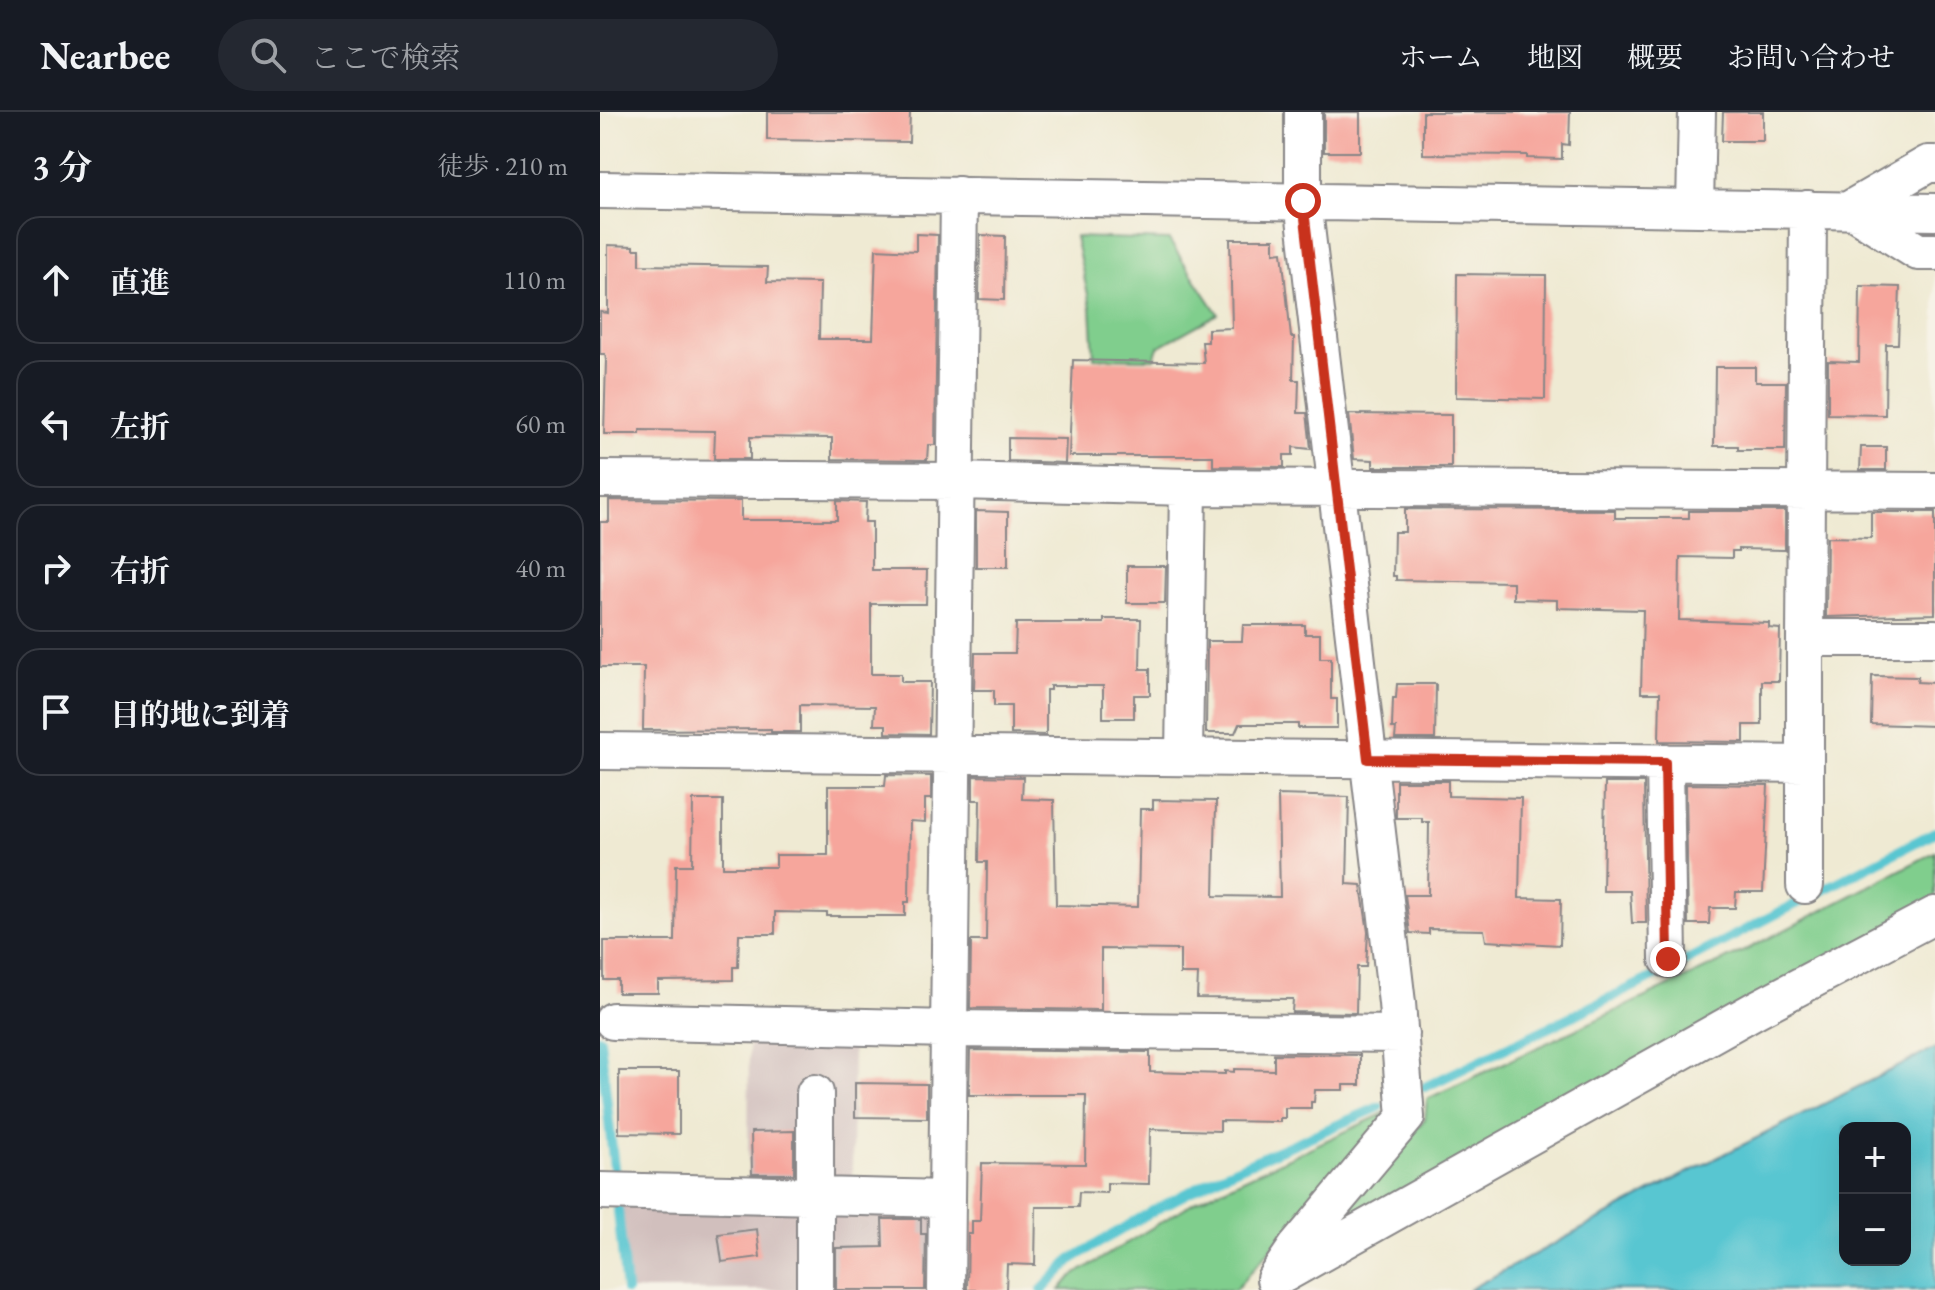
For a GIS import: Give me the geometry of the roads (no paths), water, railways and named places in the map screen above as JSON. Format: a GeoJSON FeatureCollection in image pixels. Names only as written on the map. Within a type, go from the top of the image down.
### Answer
{"type":"FeatureCollection","features":[{"type":"Feature","properties":{"kind":"street"},"geometry":{"type":"LineString","coordinates":[[1265,1284],[1406,1117],[1400,1034],[1303,201],[1303,112]]}},
{"type":"Feature","properties":{"kind":"street"},"geometry":{"type":"LineString","coordinates":[[1695,207],[1697,112]]}},
{"type":"Feature","properties":{"kind":"street"},"geometry":{"type":"LineString","coordinates":[[1850,209],[1928,164],[1935,164]]}},
{"type":"Feature","properties":{"kind":"street"},"geometry":{"type":"LineString","coordinates":[[600,190],[1935,212]]}},
{"type":"Feature","properties":{"kind":"street"},"geometry":{"type":"LineString","coordinates":[[946,1290],[959,195]]}},
{"type":"Feature","properties":{"kind":"street"},"geometry":{"type":"LineString","coordinates":[[1805,885],[1808,209]]}},
{"type":"Feature","properties":{"kind":"street"},"geometry":{"type":"LineString","coordinates":[[1850,209],[1918,252],[1935,252]]}},
{"type":"Feature","properties":{"kind":"street"},"geometry":{"type":"LineString","coordinates":[[600,479],[956,481],[1188,487],[1935,491]]}},
{"type":"Feature","properties":{"kind":"street"},"geometry":{"type":"LineString","coordinates":[[1184,756],[1188,487]]}},
{"type":"Feature","properties":{"kind":"street"},"geometry":{"type":"LineString","coordinates":[[1805,638],[1935,638]]}},
{"type":"Feature","properties":{"kind":"street"},"geometry":{"type":"LineString","coordinates":[[600,751],[1804,764]]}},
{"type":"Feature","properties":{"kind":"street"},"geometry":{"type":"LineString","coordinates":[[1665,762],[1668,959]]}},
{"type":"Feature","properties":{"kind":"street"},"geometry":{"type":"LineString","coordinates":[[1265,1284],[1757,1009],[1935,915]]}},
{"type":"Feature","properties":{"kind":"street"},"geometry":{"type":"LineString","coordinates":[[613,1021],[949,1029],[1400,1034]]}},
{"type":"Feature","properties":{"kind":"street"},"geometry":{"type":"LineString","coordinates":[[815,1093],[815,1290]]}},
{"type":"Feature","properties":{"kind":"street"},"geometry":{"type":"LineString","coordinates":[[600,1191],[947,1199]]}},
{"type":"Feature","properties":{"kind":"water"},"geometry":{"type":"Polygon","coordinates":[[[1935,1048],[1935,1290],[1468,1290],[1673,1180],[1935,1048]]]}},
{"type":"Feature","properties":{"kind":"waterway"},"geometry":{"type":"LineString","coordinates":[[1425,1087],[1668,970],[1935,832]]}},
{"type":"Feature","properties":{"kind":"waterway"},"geometry":{"type":"LineString","coordinates":[[600,1039],[615,1177]]}},
{"type":"Feature","properties":{"kind":"waterway"},"geometry":{"type":"LineString","coordinates":[[1042,1290],[1072,1259],[1151,1212],[1222,1175],[1379,1107]]}},
{"type":"Feature","properties":{"kind":"waterway"},"geometry":{"type":"LineString","coordinates":[[618,1210],[626,1290]]}}]}
